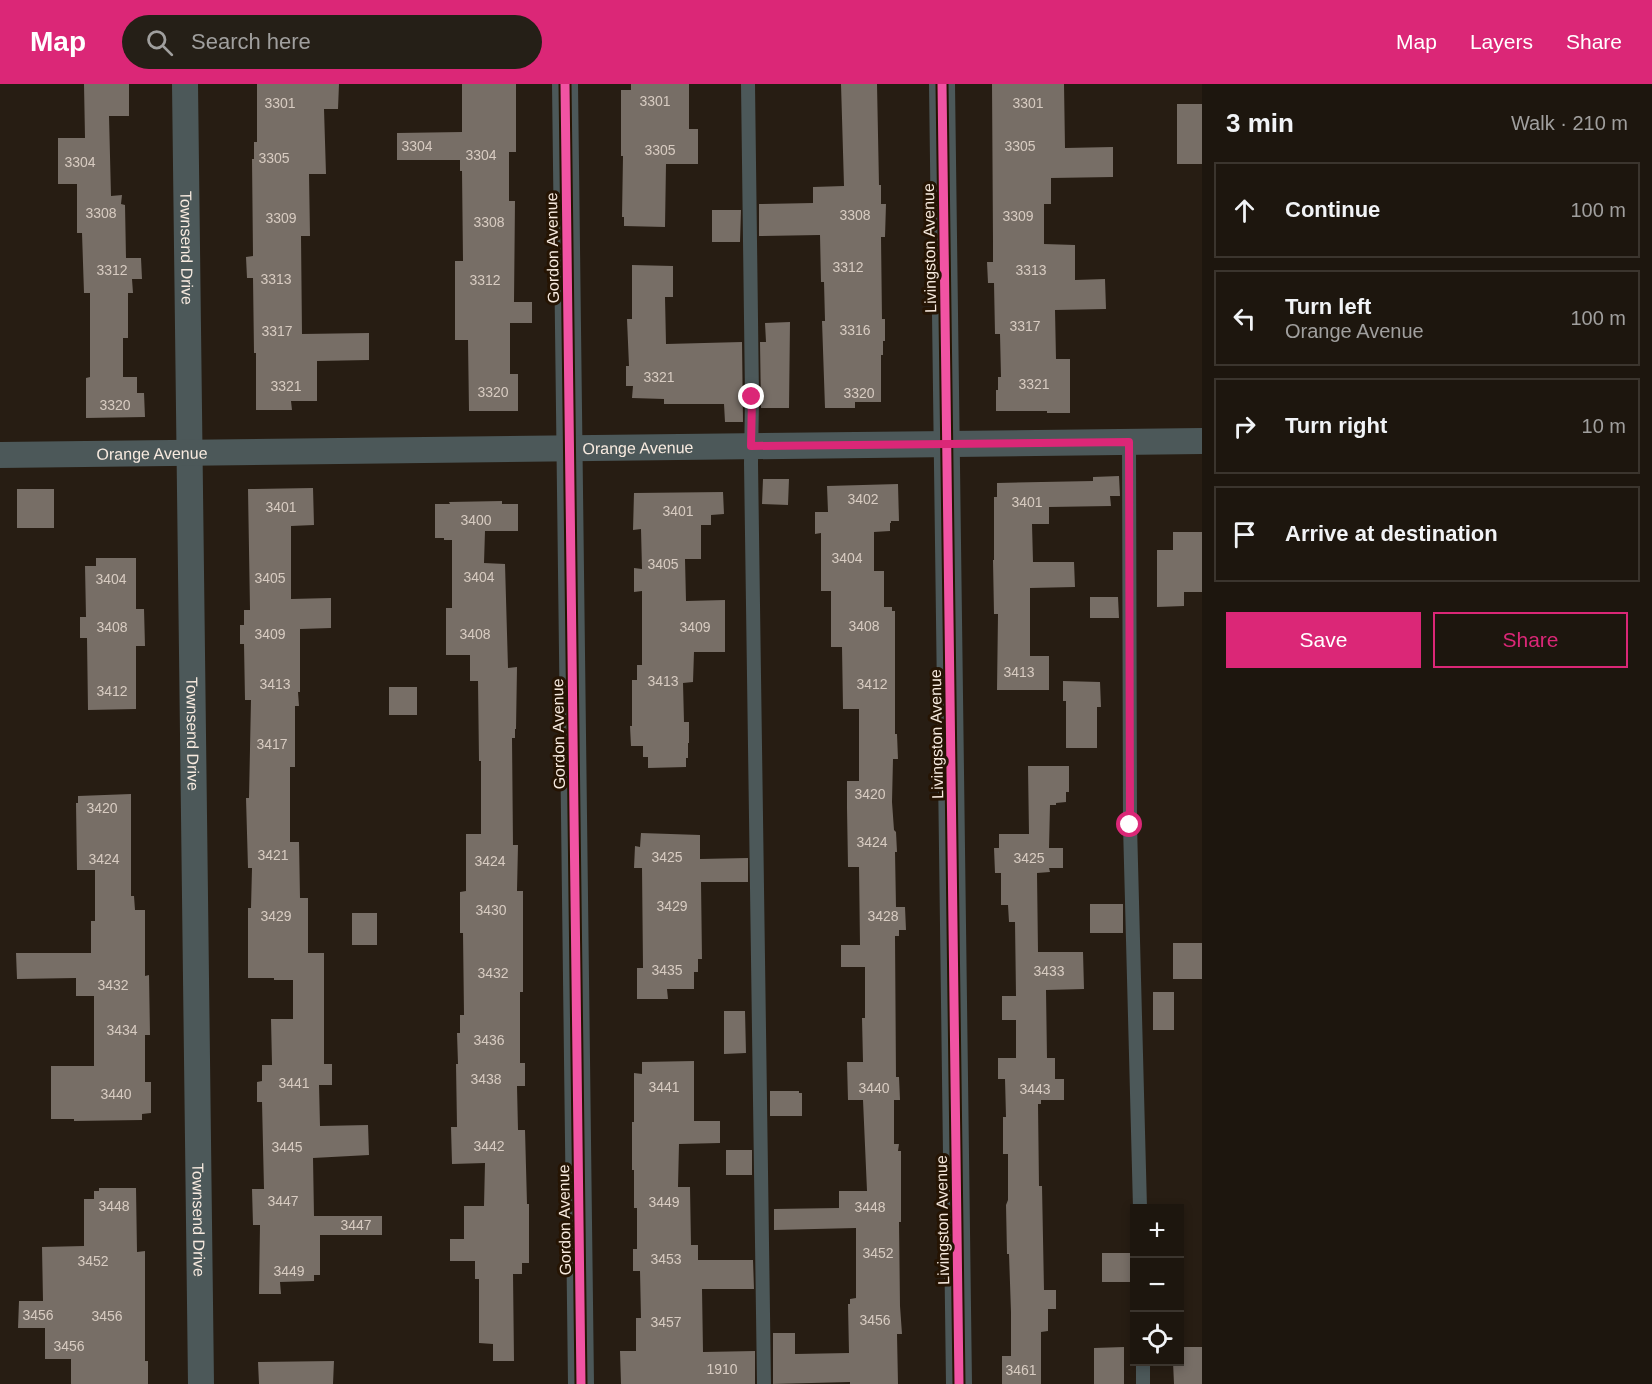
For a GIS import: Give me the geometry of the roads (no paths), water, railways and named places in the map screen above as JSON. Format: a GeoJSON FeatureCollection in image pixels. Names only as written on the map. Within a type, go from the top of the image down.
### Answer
{"type":"FeatureCollection","features":[{"type":"Feature","properties":{"kind":"street","name":"Townsend Drive"},"geometry":{"type":"LineString","coordinates":[[185,84],[201,1384]]}},
{"type":"Feature","properties":{"kind":"street","name":"Gordon Avenue"},"geometry":{"type":"LineString","coordinates":[[565,84],[581,1384]]}},
{"type":"Feature","properties":{"kind":"street","name":"Livingston Avenue"},"geometry":{"type":"LineString","coordinates":[[942,84],[959,1384]]}},
{"type":"Feature","properties":{"kind":"street","name":"Orange Avenue"},"geometry":{"type":"LineString","coordinates":[[0,455],[1202,441]]}},
{"type":"Feature","properties":{"kind":"lane"},"geometry":{"type":"LineString","coordinates":[[748,84],[764,1384]]}},
{"type":"Feature","properties":{"kind":"lane"},"geometry":{"type":"LineString","coordinates":[[1129,442],[1130,825],[1140,1204]]}},
{"type":"Feature","properties":{"kind":"lane"},"geometry":{"type":"LineString","coordinates":[[1143,1366],[1143,1384]]}}]}
